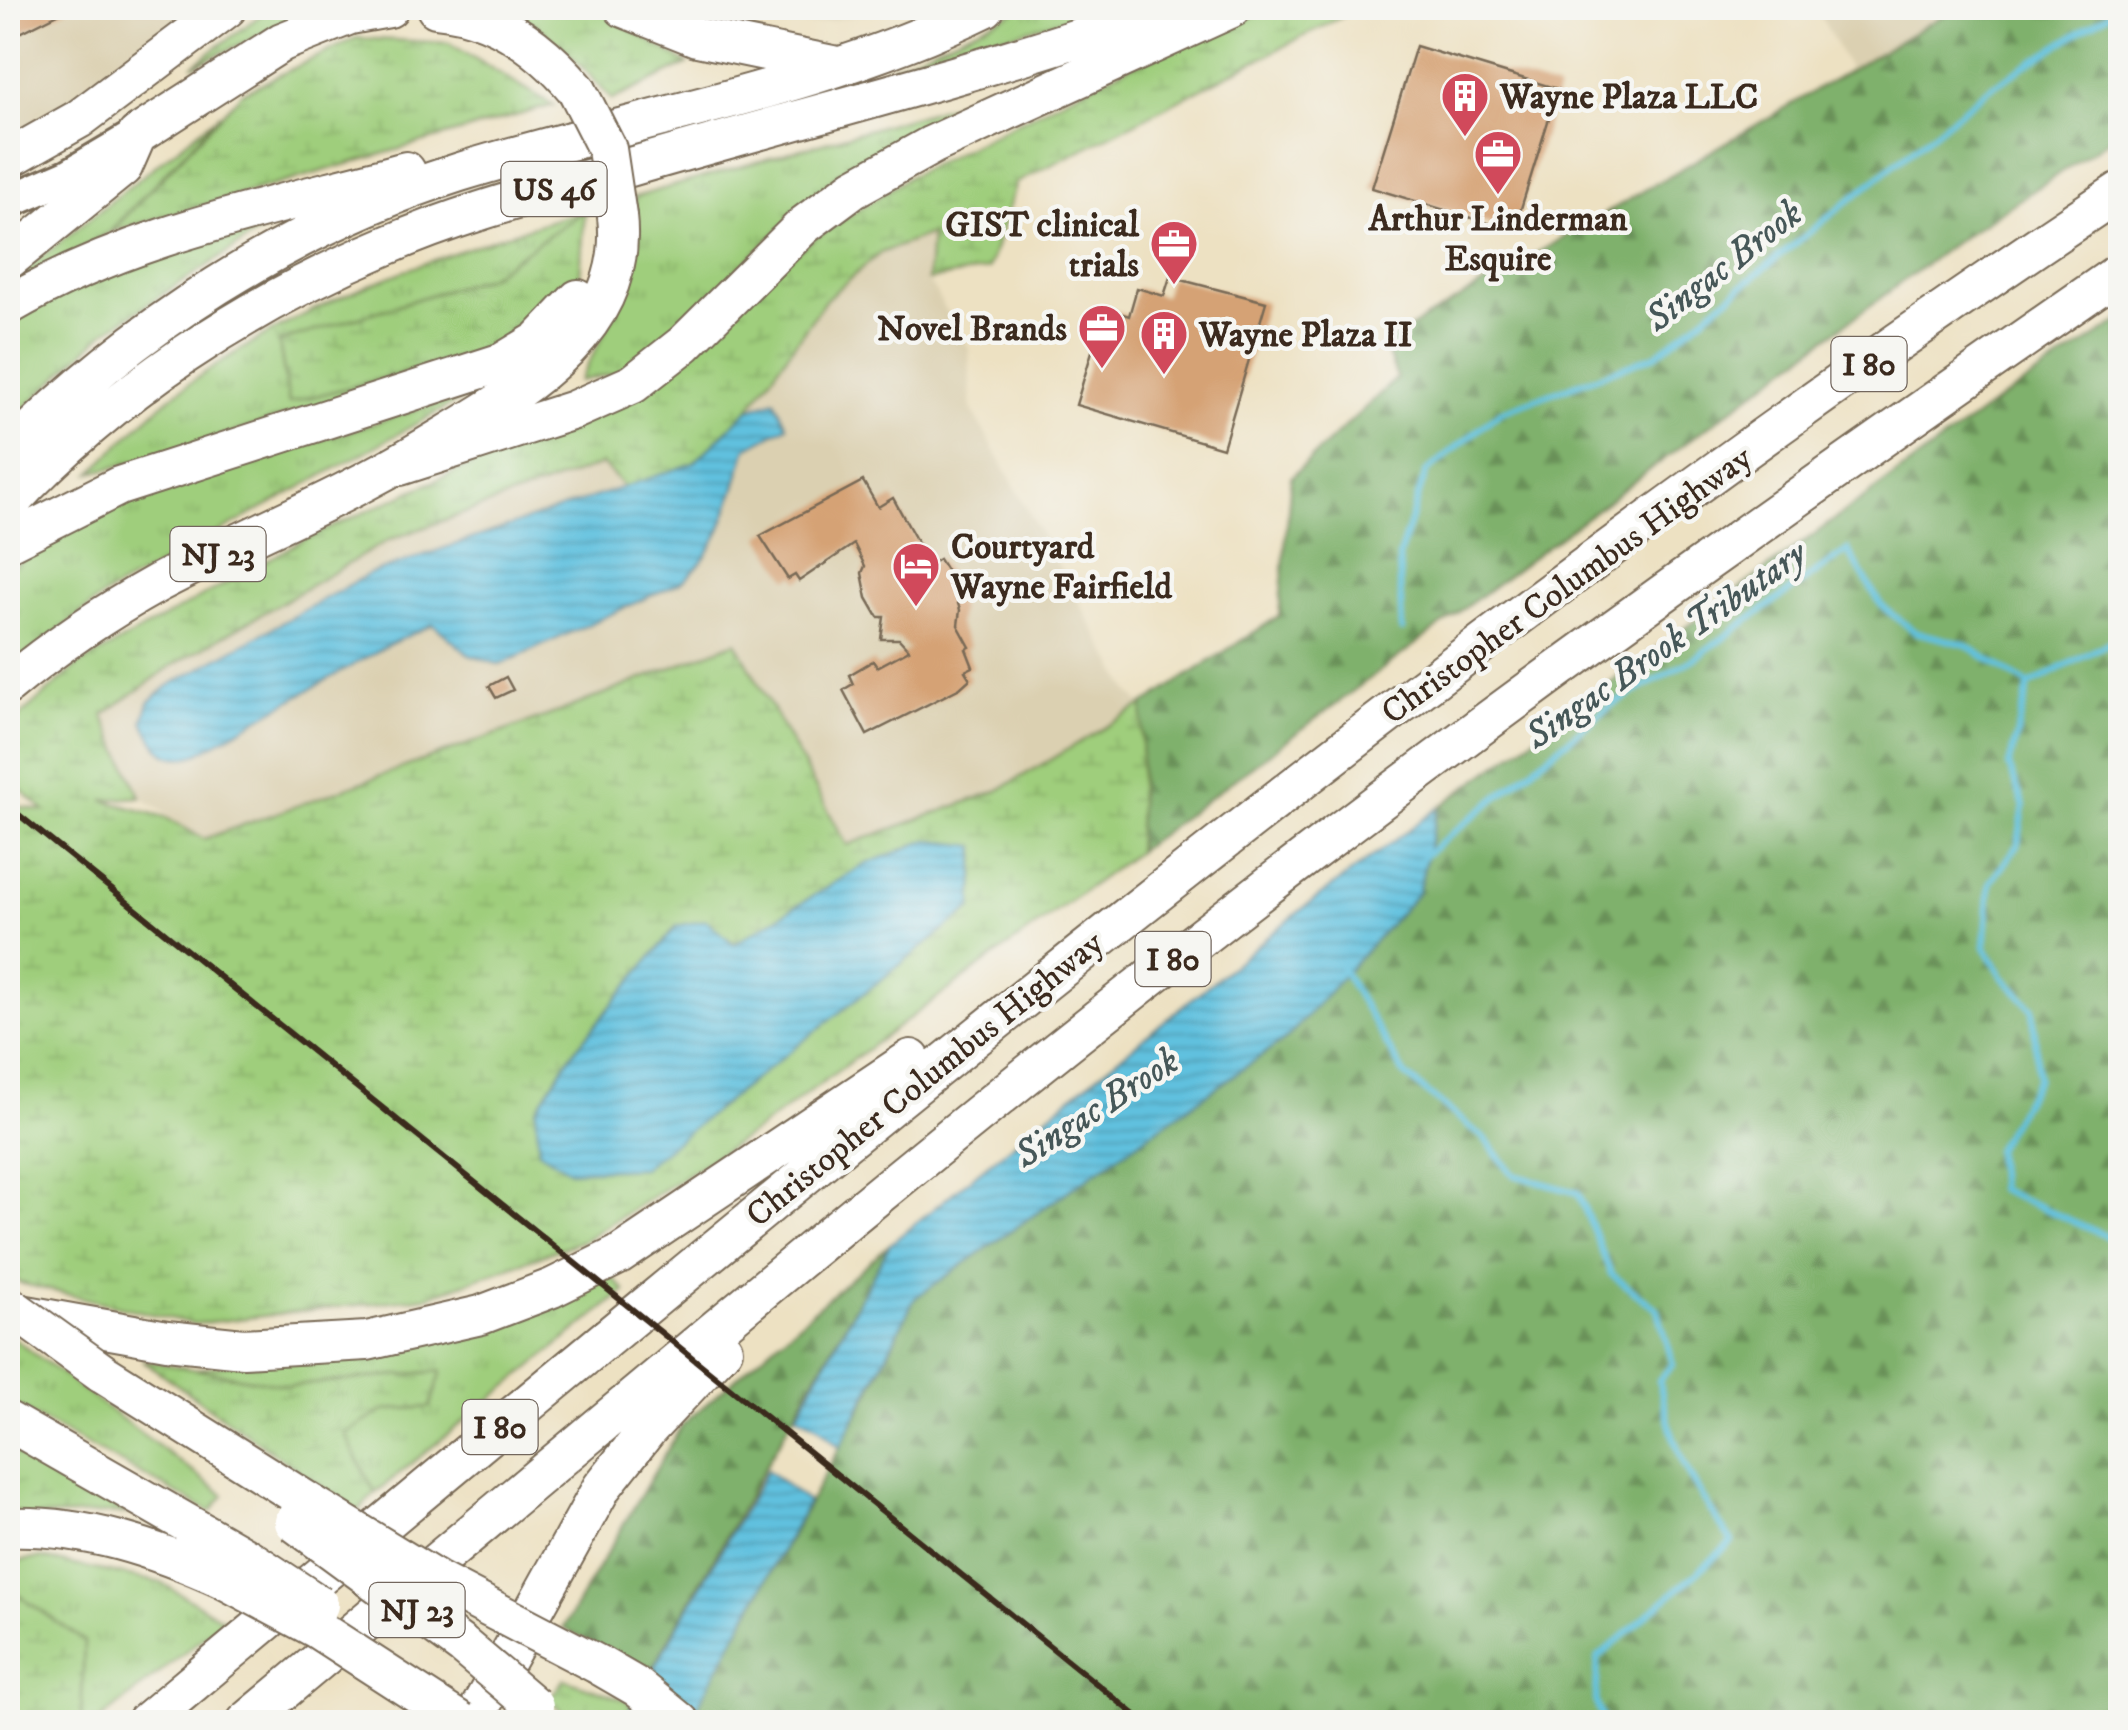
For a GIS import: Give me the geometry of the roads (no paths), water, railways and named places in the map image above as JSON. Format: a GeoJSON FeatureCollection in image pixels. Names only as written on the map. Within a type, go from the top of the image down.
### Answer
{"type":"FeatureCollection","features":[{"type":"Feature","properties":{"kind":"highway"},"geometry":{"type":"LineString","coordinates":[[8,159],[79,120],[227,8]]}},
{"type":"Feature","properties":{"kind":"highway"},"geometry":{"type":"LineString","coordinates":[[8,260],[124,167],[137,134],[282,42],[350,15],[389,8]]}},
{"type":"Feature","properties":{"kind":"highway","name":"NJ 23"},"geometry":{"type":"LineString","coordinates":[[8,685],[94,620],[144,591],[400,466],[529,385],[575,341],[604,296],[620,240],[618,216],[606,149],[577,90],[557,66],[507,30],[476,16],[436,8]]}},
{"type":"Feature","properties":{"kind":"highway"},"geometry":{"type":"LineString","coordinates":[[624,8],[697,37],[838,66]]}},
{"type":"Feature","properties":{"kind":"highway","name":"US 46"},"geometry":{"type":"LineString","coordinates":[[8,452],[111,360],[211,291],[316,232],[454,174],[838,66],[985,8]]}},
{"type":"Feature","properties":{"kind":"highway","name":"US 46"},"geometry":{"type":"LineString","coordinates":[[8,505],[102,417],[192,350],[288,292],[386,245],[541,193],[1167,8]]}},
{"type":"Feature","properties":{"kind":"highway"},"geometry":{"type":"LineString","coordinates":[[400,466],[574,410],[633,384],[684,344],[804,225],[854,188],[918,152],[1232,8]]}},
{"type":"Feature","properties":{"kind":"highway"},"geometry":{"type":"LineString","coordinates":[[8,306],[108,256],[182,230],[419,168],[454,174]]}},
{"type":"Feature","properties":{"kind":"highway","name":"Christopher Columbus Highway"},"geometry":{"type":"LineString","coordinates":[[146,1722],[736,1230],[1150,897],[1635,531],[2120,191]]}},
{"type":"Feature","properties":{"kind":"highway"},"geometry":{"type":"LineString","coordinates":[[8,542],[119,486],[484,370],[521,353],[554,327],[580,296],[618,216]]}},
{"type":"Feature","properties":{"kind":"highway","name":"Christopher Columbus Highway"},"geometry":{"type":"LineString","coordinates":[[246,1722],[815,1247],[1093,1022],[1416,774],[1753,528],[2120,272]]}},
{"type":"Feature","properties":{"kind":"highway"},"geometry":{"type":"LineString","coordinates":[[8,1309],[168,1340],[244,1348],[367,1341],[444,1325],[516,1303],[583,1274],[650,1235],[1150,897]]}},
{"type":"Feature","properties":{"kind":"highway"},"geometry":{"type":"LineString","coordinates":[[8,1527],[55,1529],[112,1539],[237,1570],[375,1644],[472,1722],[602,1487],[648,1429],[815,1247]]}},
{"type":"Feature","properties":{"kind":"highway","name":"NJ 23"},"geometry":{"type":"LineString","coordinates":[[8,1309],[304,1514],[542,1714]]}},
{"type":"Feature","properties":{"kind":"highway"},"geometry":{"type":"LineString","coordinates":[[8,1421],[461,1722]]}},
{"type":"Feature","properties":{"kind":"highway"},"geometry":{"type":"LineString","coordinates":[[304,1514],[637,1687],[680,1722]]}},
{"type":"Feature","properties":{"kind":"main road"},"geometry":{"type":"LineString","coordinates":[[8,202],[68,176],[137,134]]}},
{"type":"Feature","properties":{"kind":"water"},"geometry":{"type":"Polygon","coordinates":[[[775,400],[787,426],[747,448],[716,538],[681,582],[500,665],[469,655],[433,624],[390,644],[193,756],[167,755],[143,721],[149,702],[168,686],[369,574],[694,463],[749,409],[775,400]]]}},
{"type":"Feature","properties":{"kind":"water"},"geometry":{"type":"Polygon","coordinates":[[[1438,808],[1418,893],[1287,1038],[915,1298],[840,1448],[819,1427],[797,1415],[890,1244],[1306,906],[1438,808]]]}},
{"type":"Feature","properties":{"kind":"water"},"geometry":{"type":"Polygon","coordinates":[[[927,840],[976,846],[972,908],[642,1168],[570,1171],[539,1151],[536,1110],[571,1055],[677,926],[706,920],[734,944],[864,865],[927,840]]]}},
{"type":"Feature","properties":{"kind":"water"},"geometry":{"type":"Polygon","coordinates":[[[767,1470],[808,1502],[689,1722],[623,1722],[767,1470]]]}},
{"type":"Feature","properties":{"kind":"waterway","name":"Singac Brook"},"geometry":{"type":"LineString","coordinates":[[1402,630],[1399,556],[1426,472],[1500,412],[1656,355],[1991,87],[2118,8]]}},
{"type":"Feature","properties":{"kind":"waterway","name":"Singac Brook Tributary"},"geometry":{"type":"LineString","coordinates":[[1422,858],[1610,706],[1692,660],[1848,550],[1881,605],[1915,632],[1964,644],[2029,685],[2009,766],[2024,806],[2018,845],[1990,883],[1985,947],[2003,977],[2033,1009],[2038,1078],[1996,1149],[1999,1189],[2120,1242]]}},
{"type":"Feature","properties":{"kind":"waterway"},"geometry":{"type":"LineString","coordinates":[[2029,685],[2120,637]]}},
{"type":"Feature","properties":{"kind":"waterway"},"geometry":{"type":"LineString","coordinates":[[1341,967],[1404,1074],[1485,1139],[1514,1175],[1578,1193],[1611,1274],[1658,1310],[1673,1364],[1659,1380],[1670,1428],[1694,1484],[1732,1542],[1598,1658],[1596,1703],[1604,1722]]}},
{"type":"Feature","properties":{"kind":"railway"},"geometry":{"type":"LineString","coordinates":[[8,806],[1144,1722]]}},
{"type":"Feature","properties":{"kind":"place","name":"Wayne Plaza LLC"},"geometry":{"type":"Point","coordinates":[1465,138]}},
{"type":"Feature","properties":{"kind":"place","name":"Arthur Linderman Esquire"},"geometry":{"type":"Point","coordinates":[1498,196]}},
{"type":"Feature","properties":{"kind":"place","name":"GIST clinical trials"},"geometry":{"type":"Point","coordinates":[1174,286]}},
{"type":"Feature","properties":{"kind":"place","name":"Novel Brands"},"geometry":{"type":"Point","coordinates":[1102,370]}},
{"type":"Feature","properties":{"kind":"place","name":"Wayne Plaza II"},"geometry":{"type":"Point","coordinates":[1164,376]}},
{"type":"Feature","properties":{"kind":"place","name":"Courtyard Wayne Fairfield"},"geometry":{"type":"Point","coordinates":[916,608]}}]}
